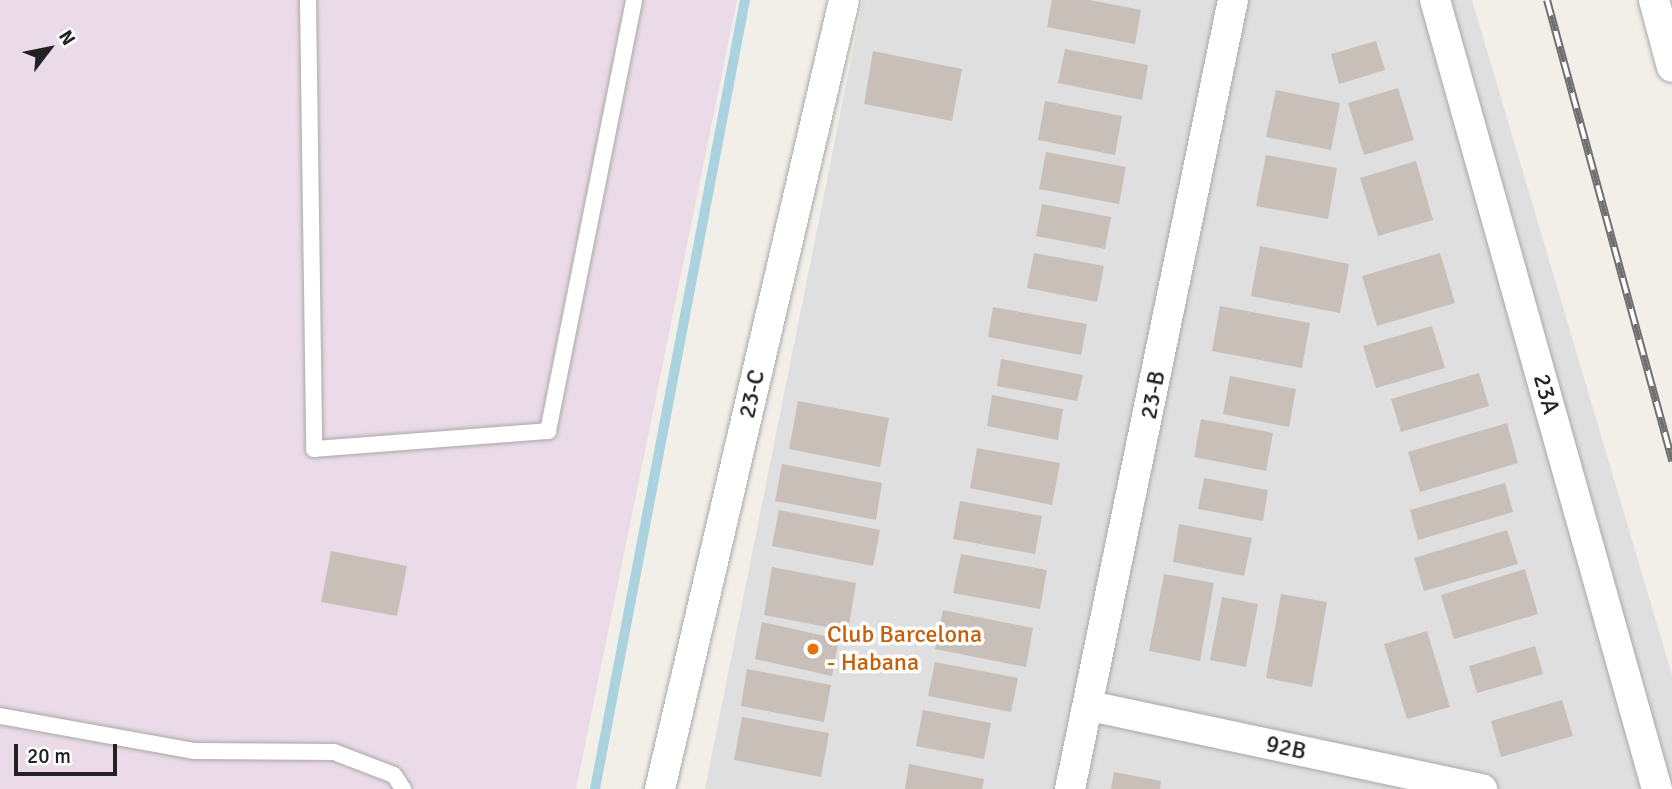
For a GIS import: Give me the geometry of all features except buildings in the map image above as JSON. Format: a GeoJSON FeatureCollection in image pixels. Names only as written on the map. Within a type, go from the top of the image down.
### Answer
{"type":"FeatureCollection","features":[{"type":"Feature","properties":{"kind":"street","name":"23-C"},"geometry":{"type":"LineString","coordinates":[[660,789],[844,0]]}},
{"type":"Feature","properties":{"kind":"street","name":"23-B"},"geometry":{"type":"LineString","coordinates":[[1070,789],[1090,706],[1233,0]]}},
{"type":"Feature","properties":{"kind":"street","name":"23A"},"geometry":{"type":"LineString","coordinates":[[1434,0],[1657,789]]}},
{"type":"Feature","properties":{"kind":"street"},"geometry":{"type":"LineString","coordinates":[[1654,0],[1672,67]]}},
{"type":"Feature","properties":{"kind":"street","name":"92B"},"geometry":{"type":"LineString","coordinates":[[1090,706],[1482,789]]}},
{"type":"Feature","properties":{"kind":"lane"},"geometry":{"type":"LineString","coordinates":[[308,0],[314,449],[548,431],[634,0]]}},
{"type":"Feature","properties":{"kind":"lane"},"geometry":{"type":"LineString","coordinates":[[0,716],[195,751],[334,752],[394,775],[403,789]]}},
{"type":"Feature","properties":{"kind":"shaded area"},"geometry":{"type":"Polygon","coordinates":[[[0,0],[737,0],[576,789],[0,789],[0,0]]]}},
{"type":"Feature","properties":{"kind":"shaded area"},"geometry":{"type":"Polygon","coordinates":[[[863,0],[1472,0],[1672,675],[1672,789],[705,789],[863,0]]]}},
{"type":"Feature","properties":{"kind":"waterway"},"geometry":{"type":"LineString","coordinates":[[595,789],[745,0]]}},
{"type":"Feature","properties":{"kind":"railway"},"geometry":{"type":"LineString","coordinates":[[1547,0],[1672,461]]}},
{"type":"Feature","properties":{"kind":"place","name":"Club Barcelona - Habana"},"geometry":{"type":"Point","coordinates":[813,649]}}]}
